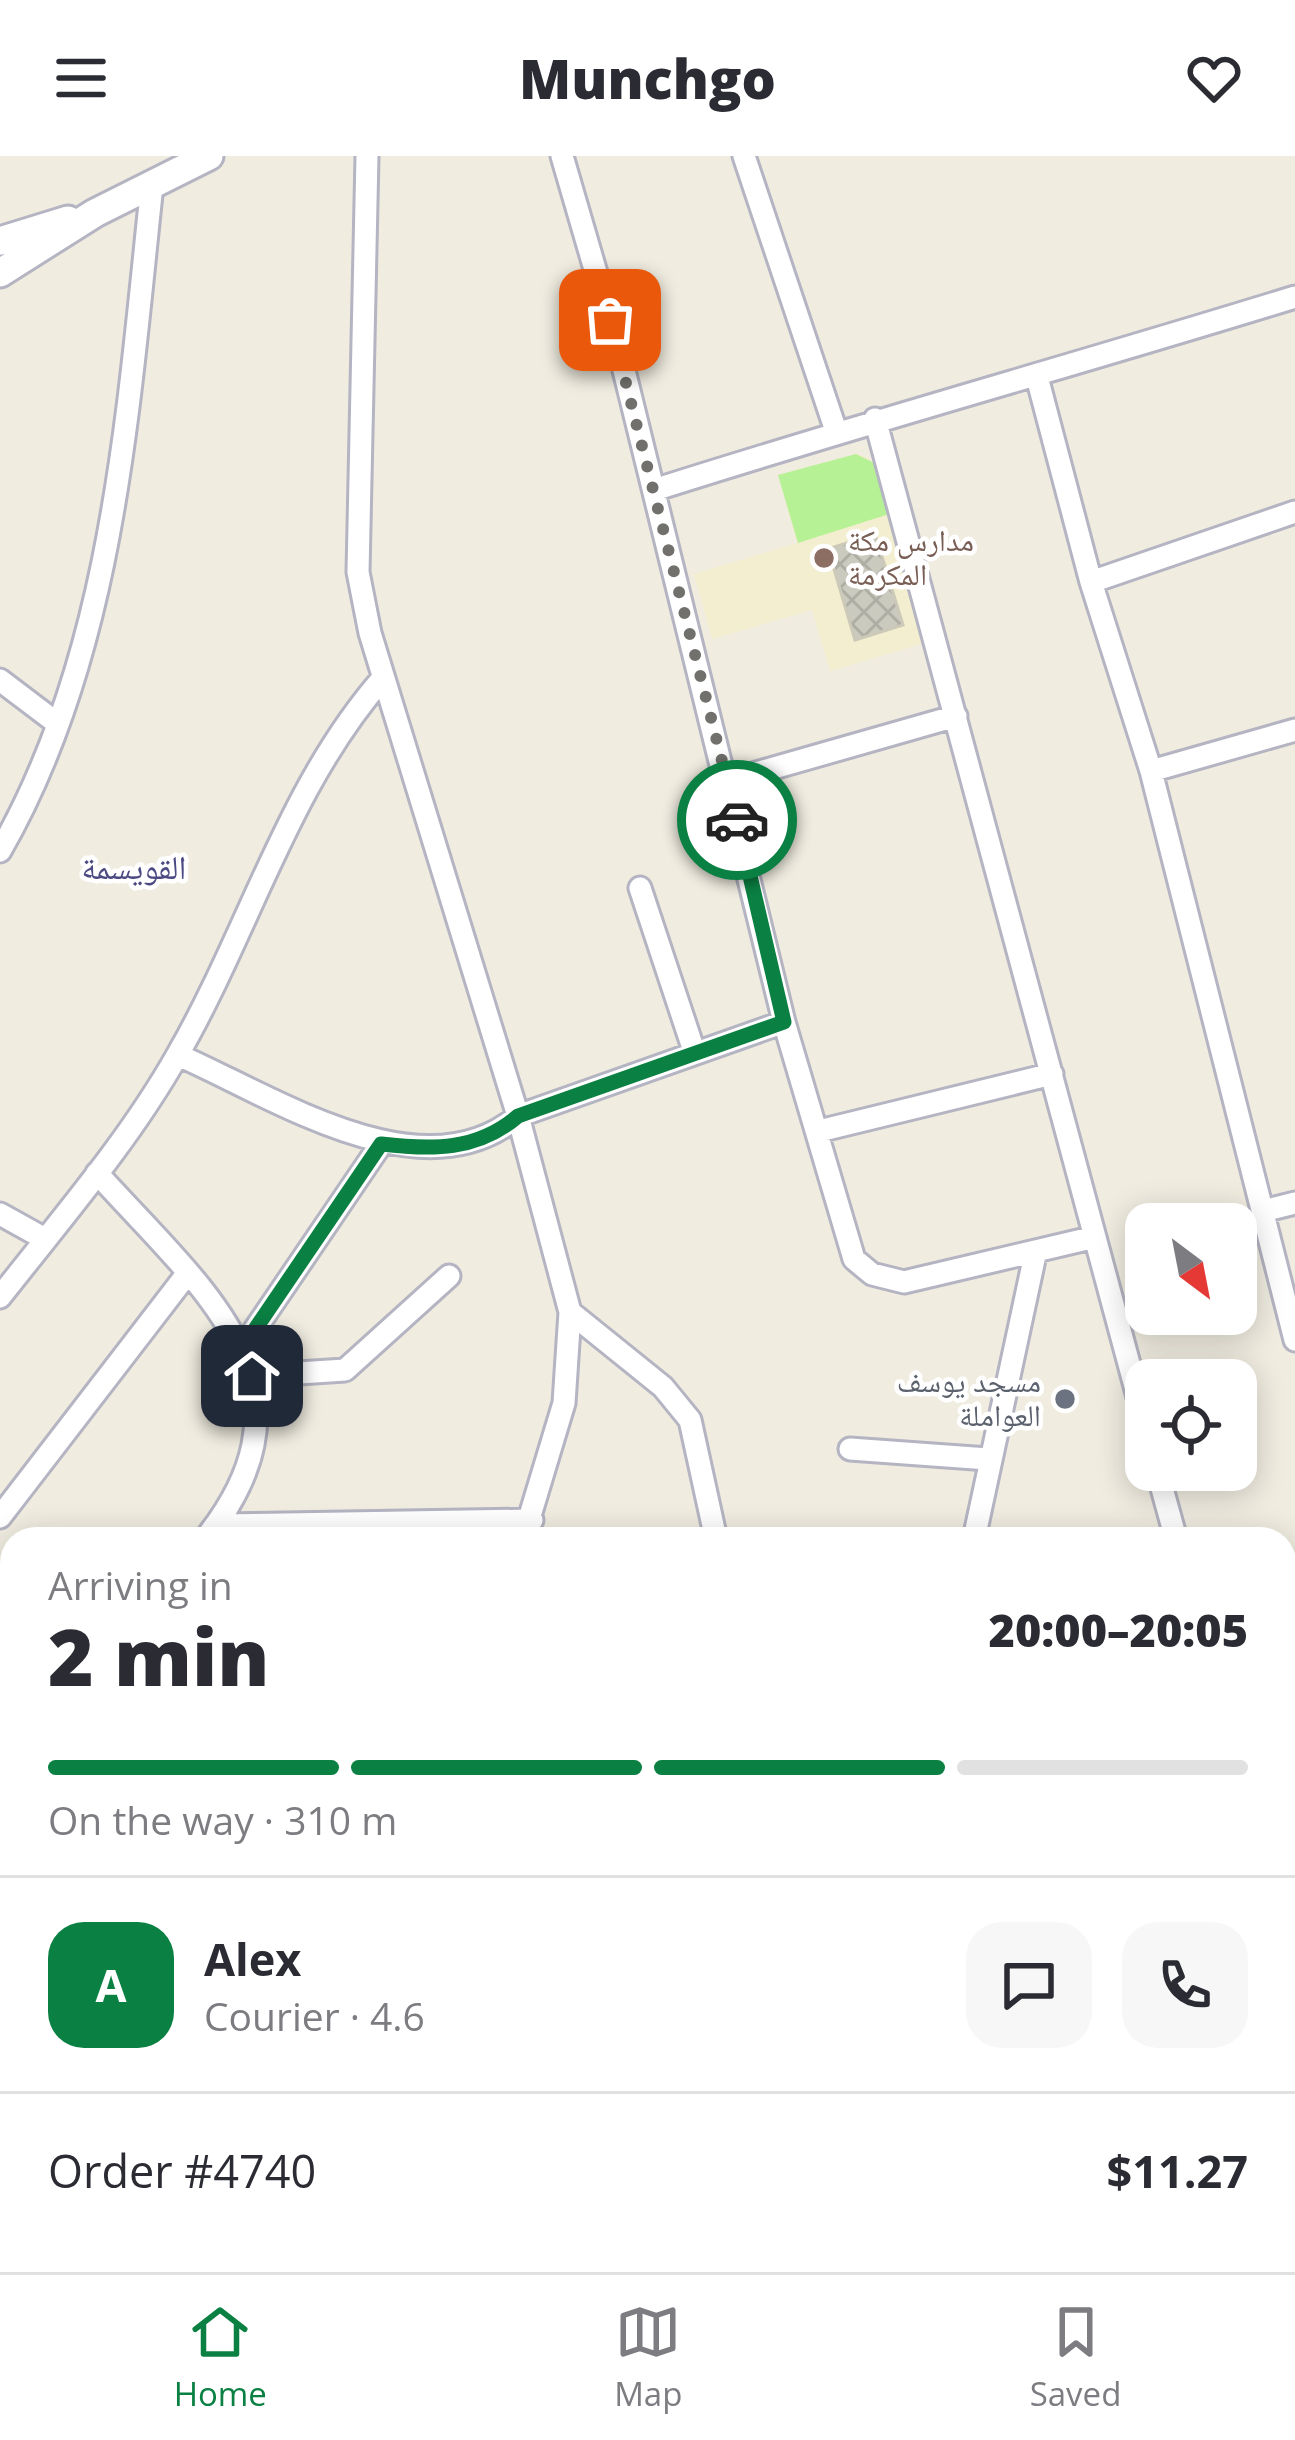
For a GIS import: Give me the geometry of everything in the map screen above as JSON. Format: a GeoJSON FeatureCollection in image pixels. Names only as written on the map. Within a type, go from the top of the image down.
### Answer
{"type":"FeatureCollection","features":[{"type":"Feature","properties":{"kind":"street"},"geometry":{"type":"LineString","coordinates":[[0,273],[95,213],[209,156]]}},
{"type":"Feature","properties":{"kind":"street"},"geometry":{"type":"LineString","coordinates":[[367,156],[358,572],[383,678],[518,1116],[570,1312],[564,1403],[529,1527]]}},
{"type":"Feature","properties":{"kind":"street"},"geometry":{"type":"LineString","coordinates":[[562,156],[654,490],[784,1022],[854,1259],[872,1274],[904,1282],[1035,1255],[1095,1237]]}},
{"type":"Feature","properties":{"kind":"street"},"geometry":{"type":"LineString","coordinates":[[744,156],[836,431]]}},
{"type":"Feature","properties":{"kind":"street"},"geometry":{"type":"LineString","coordinates":[[0,851],[58,724],[100,570],[124,432],[152,185]]}},
{"type":"Feature","properties":{"kind":"street"},"geometry":{"type":"LineString","coordinates":[[0,241],[95,213]]}},
{"type":"Feature","properties":{"kind":"street"},"geometry":{"type":"LineString","coordinates":[[654,490],[875,419],[1037,377],[1295,297]]}},
{"type":"Feature","properties":{"kind":"street"},"geometry":{"type":"LineString","coordinates":[[1037,377],[1090,582],[1151,771],[1295,1340]]}},
{"type":"Feature","properties":{"kind":"street"},"geometry":{"type":"LineString","coordinates":[[875,419],[1128,1359]]}},
{"type":"Feature","properties":{"kind":"street"},"geometry":{"type":"LineString","coordinates":[[1090,582],[1295,512]]}},
{"type":"Feature","properties":{"kind":"street"},"geometry":{"type":"LineString","coordinates":[[0,1297],[97,1173],[178,1055],[322,763],[383,678]]}},
{"type":"Feature","properties":{"kind":"street"},"geometry":{"type":"LineString","coordinates":[[0,680],[58,724]]}},
{"type":"Feature","properties":{"kind":"street"},"geometry":{"type":"LineString","coordinates":[[728,782],[956,716]]}},
{"type":"Feature","properties":{"kind":"street"},"geometry":{"type":"LineString","coordinates":[[1151,771],[1295,730]]}},
{"type":"Feature","properties":{"kind":"street"},"geometry":{"type":"LineString","coordinates":[[640,888],[694,1051]]}},
{"type":"Feature","properties":{"kind":"street"},"geometry":{"type":"LineString","coordinates":[[178,1055],[381,1144],[454,1147],[481,1141],[518,1116],[784,1022]]}},
{"type":"Feature","properties":{"kind":"street"},"geometry":{"type":"LineString","coordinates":[[819,1131],[1052,1075]]}},
{"type":"Feature","properties":{"kind":"street"},"geometry":{"type":"LineString","coordinates":[[243,1347],[381,1144]]}},
{"type":"Feature","properties":{"kind":"street"},"geometry":{"type":"LineString","coordinates":[[97,1173],[187,1274],[243,1347],[252,1376],[256,1442],[246,1478],[214,1527]]}},
{"type":"Feature","properties":{"kind":"street"},"geometry":{"type":"LineString","coordinates":[[1263,1211],[1295,1203]]}},
{"type":"Feature","properties":{"kind":"street"},"geometry":{"type":"LineString","coordinates":[[0,1214],[46,1238]]}},
{"type":"Feature","properties":{"kind":"street"},"geometry":{"type":"LineString","coordinates":[[976,1527],[1035,1255]]}},
{"type":"Feature","properties":{"kind":"street"},"geometry":{"type":"LineString","coordinates":[[0,1517],[187,1274]]}},
{"type":"Feature","properties":{"kind":"street"},"geometry":{"type":"LineString","coordinates":[[252,1376],[345,1370],[449,1276]]}},
{"type":"Feature","properties":{"kind":"street"},"geometry":{"type":"LineString","coordinates":[[570,1312],[662,1388],[690,1420],[713,1527]]}},
{"type":"Feature","properties":{"kind":"street"},"geometry":{"type":"LineString","coordinates":[[850,1449],[988,1459]]}},
{"type":"Feature","properties":{"kind":"street"},"geometry":{"type":"LineString","coordinates":[[1163,1491],[1173,1527]]}},
{"type":"Feature","properties":{"kind":"shaded area","name":"مدارس مكة المكرمة"},"geometry":{"type":"Polygon","coordinates":[[[856,454],[869,458],[877,471],[925,643],[830,671],[812,610],[712,639],[694,574],[797,543],[778,475],[856,454]]]}},
{"type":"Feature","properties":{"kind":"green space"},"geometry":{"type":"Polygon","coordinates":[[[856,454],[874,463],[889,514],[798,543],[778,475],[856,454]]]}},
{"type":"Feature","properties":{"kind":"building"},"geometry":{"type":"Polygon","coordinates":[[[875,534],[903,625],[855,640],[828,549],[875,534]]]}},
{"type":"Feature","properties":{"kind":"way so far"},"geometry":{"type":"LineString","coordinates":[[610,320],[737,820]]}},
{"type":"Feature","properties":{"kind":"place","name":"مدارس مكة المكرمة"},"geometry":{"type":"Point","coordinates":[824,558]}},
{"type":"Feature","properties":{"kind":"place","name":"مسجد يوسف العواملة"},"geometry":{"type":"Point","coordinates":[1065,1399]}},
{"type":"Feature","properties":{"kind":"district","name":"القويسمة"},"geometry":{"type":"Point","coordinates":[134,867]}},
{"type":"Feature","properties":{"kind":"route"},"geometry":{"type":"LineString","coordinates":[[252,1376],[243,1347],[381,1144],[454,1147],[481,1141],[518,1116],[784,1022],[737,820]]}}]}
